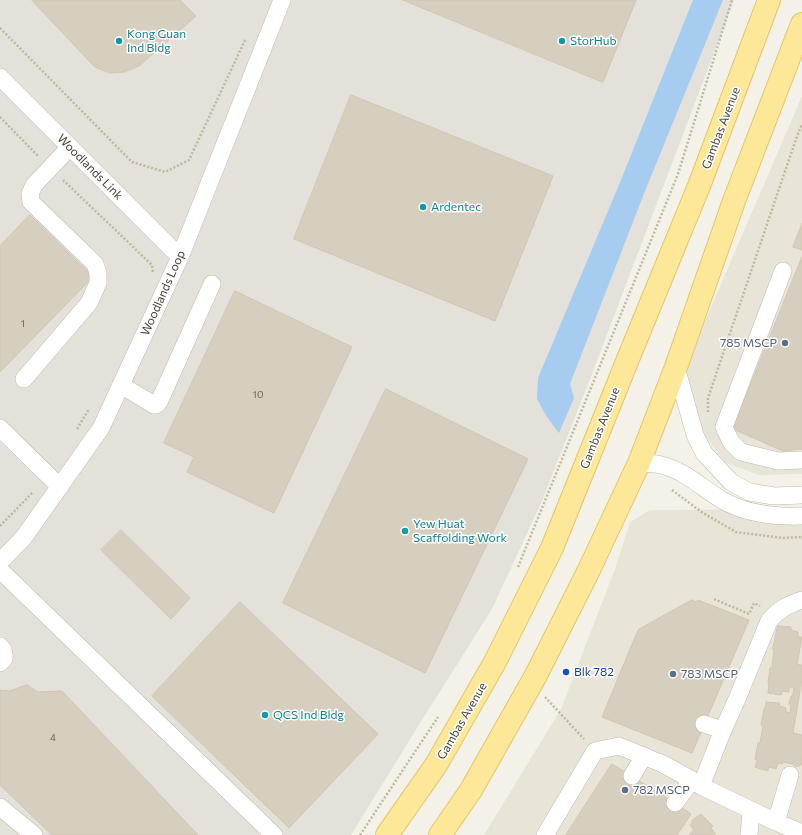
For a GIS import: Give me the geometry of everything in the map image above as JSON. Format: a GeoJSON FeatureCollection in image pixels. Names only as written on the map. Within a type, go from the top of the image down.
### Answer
{"type":"FeatureCollection","features":[{"type":"Feature","properties":{"kind":"main road","name":"Gambas Avenue"},"geometry":{"type":"LineString","coordinates":[[387,835],[436,765],[491,669],[552,548],[699,186],[768,0]]}},
{"type":"Feature","properties":{"kind":"main road"},"geometry":{"type":"LineString","coordinates":[[440,835],[471,790],[532,683],[588,572],[639,463],[676,367],[734,201],[802,24]]}},
{"type":"Feature","properties":{"kind":"street","name":"Woodlands Loop"},"geometry":{"type":"LineString","coordinates":[[0,562],[24,537],[101,428],[180,256],[282,0]]}},
{"type":"Feature","properties":{"kind":"street","name":"Woodlands Link"},"geometry":{"type":"LineString","coordinates":[[0,77],[180,256]]}},
{"type":"Feature","properties":{"kind":"street"},"geometry":{"type":"LineString","coordinates":[[24,378],[89,303],[98,283],[98,273],[95,264],[31,202],[30,194],[34,185],[70,147]]}},
{"type":"Feature","properties":{"kind":"street"},"geometry":{"type":"LineString","coordinates":[[784,271],[724,427],[731,442],[741,452],[778,461],[802,460]]}},
{"type":"Feature","properties":{"kind":"street"},"geometry":{"type":"LineString","coordinates":[[120,385],[154,405],[159,402],[212,284]]}},
{"type":"Feature","properties":{"kind":"street"},"geometry":{"type":"LineString","coordinates":[[676,367],[695,435],[704,453],[731,482],[749,492],[774,496],[802,495]]}},
{"type":"Feature","properties":{"kind":"street"},"geometry":{"type":"LineString","coordinates":[[0,428],[60,487]]}},
{"type":"Feature","properties":{"kind":"street"},"geometry":{"type":"LineString","coordinates":[[639,463],[661,465],[679,472],[700,484],[722,500],[742,509],[771,515],[802,516]]}},
{"type":"Feature","properties":{"kind":"street"},"geometry":{"type":"LineString","coordinates":[[0,570],[274,835]]}},
{"type":"Feature","properties":{"kind":"street"},"geometry":{"type":"LineString","coordinates":[[675,803],[697,783],[737,699],[769,620],[776,612],[786,606],[802,600]]}},
{"type":"Feature","properties":{"kind":"street"},"geometry":{"type":"LineString","coordinates":[[0,646],[4,650],[5,655],[4,659],[0,663]]}},
{"type":"Feature","properties":{"kind":"street"},"geometry":{"type":"LineString","coordinates":[[704,724],[723,730]]}},
{"type":"Feature","properties":{"kind":"street"},"geometry":{"type":"LineString","coordinates":[[546,835],[595,751],[619,746],[663,764],[697,783],[802,834]]}},
{"type":"Feature","properties":{"kind":"street"},"geometry":{"type":"LineString","coordinates":[[632,776],[644,756]]}},
{"type":"Feature","properties":{"kind":"street"},"geometry":{"type":"LineString","coordinates":[[776,822],[790,775]]}},
{"type":"Feature","properties":{"kind":"street"},"geometry":{"type":"LineString","coordinates":[[0,807],[34,835]]}},
{"type":"Feature","properties":{"kind":"street"},"geometry":{"type":"LineString","coordinates":[[748,835],[751,810]]}},
{"type":"Feature","properties":{"kind":"path"},"geometry":{"type":"LineString","coordinates":[[517,571],[678,174],[732,0]]}},
{"type":"Feature","properties":{"kind":"path"},"geometry":{"type":"LineString","coordinates":[[0,28],[132,162],[165,172],[189,160],[248,35]]}},
{"type":"Feature","properties":{"kind":"path"},"geometry":{"type":"LineString","coordinates":[[795,142],[802,124]]}},
{"type":"Feature","properties":{"kind":"path"},"geometry":{"type":"LineString","coordinates":[[532,683],[595,751]]}},
{"type":"Feature","properties":{"kind":"path"},"geometry":{"type":"LineString","coordinates":[[360,835],[439,717]]}},
{"type":"Feature","properties":{"kind":"shaded area"},"geometry":{"type":"Polygon","coordinates":[[[0,0],[734,0],[592,374],[541,503],[492,609],[351,835],[0,835],[0,0]]]}},
{"type":"Feature","properties":{"kind":"shaded area"},"geometry":{"type":"Polygon","coordinates":[[[802,96],[802,474],[759,475],[726,463],[697,426],[678,384],[802,96]]]}},
{"type":"Feature","properties":{"kind":"shaded area"},"geometry":{"type":"Polygon","coordinates":[[[802,509],[802,835],[484,835],[561,709],[615,569],[630,522],[650,510],[802,509]]]}},
{"type":"Feature","properties":{"kind":"water"},"geometry":{"type":"Polygon","coordinates":[[[693,0],[723,0],[645,191],[570,384],[574,398],[559,433],[547,417],[537,399],[538,378],[621,180],[693,0]]]}},
{"type":"Feature","properties":{"kind":"building","name":"Kong Guan Ind Bldg"},"geometry":{"type":"Polygon","coordinates":[[[32,0],[180,0],[196,16],[139,66],[124,72],[110,73],[95,67],[32,0]]]}},
{"type":"Feature","properties":{"kind":"building","name":"StorHub"},"geometry":{"type":"Polygon","coordinates":[[[403,0],[636,0],[603,82],[403,0]]]}},
{"type":"Feature","properties":{"kind":"building","name":"Ardentec"},"geometry":{"type":"Polygon","coordinates":[[[351,95],[553,176],[495,321],[294,239],[351,95]]]}},
{"type":"Feature","properties":{"kind":"building"},"geometry":{"type":"Polygon","coordinates":[[[30,215],[93,277],[0,372],[0,246],[30,215]]]}},
{"type":"Feature","properties":{"kind":"building"},"geometry":{"type":"Polygon","coordinates":[[[802,224],[802,250],[793,247],[802,224]]]}},
{"type":"Feature","properties":{"kind":"building","name":"785 MSCP"},"geometry":{"type":"Polygon","coordinates":[[[802,257],[802,449],[783,451],[733,429],[802,257]]]}},
{"type":"Feature","properties":{"kind":"building"},"geometry":{"type":"Polygon","coordinates":[[[235,291],[352,347],[274,513],[187,472],[194,457],[164,443],[235,291]]]}},
{"type":"Feature","properties":{"kind":"building","name":"Yew Huat Scaffolding Work"},"geometry":{"type":"Polygon","coordinates":[[[386,389],[528,459],[425,673],[283,603],[386,389]]]}},
{"type":"Feature","properties":{"kind":"building"},"geometry":{"type":"Polygon","coordinates":[[[121,530],[190,598],[171,619],[101,550],[121,530]]]}},
{"type":"Feature","properties":{"kind":"building","name":"783 MSCP"},"geometry":{"type":"Polygon","coordinates":[[[692,600],[696,602],[698,600],[749,620],[692,753],[602,717],[638,630],[692,600]]]}},
{"type":"Feature","properties":{"kind":"building","name":"QCS Ind Bldg"},"geometry":{"type":"Polygon","coordinates":[[[240,602],[378,734],[289,828],[152,696],[240,602]]]}},
{"type":"Feature","properties":{"kind":"building"},"geometry":{"type":"Polygon","coordinates":[[[778,626],[791,627],[791,630],[798,632],[798,637],[802,637],[797,664],[802,665],[802,679],[793,733],[802,735],[802,756],[801,765],[799,766],[783,762],[782,764],[778,763],[776,769],[769,767],[768,771],[755,767],[757,760],[755,759],[758,743],[760,743],[763,726],[761,725],[766,702],[780,703],[779,706],[786,708],[786,712],[790,713],[791,706],[789,704],[791,696],[793,695],[794,687],[789,687],[789,692],[782,691],[781,695],[768,693],[770,668],[772,668],[773,649],[778,626]]]}},
{"type":"Feature","properties":{"kind":"building"},"geometry":{"type":"Polygon","coordinates":[[[27,685],[38,692],[62,691],[198,835],[52,835],[0,785],[0,690],[9,691],[27,685]]]}},
{"type":"Feature","properties":{"kind":"building","name":"782 MSCP"},"geometry":{"type":"Polygon","coordinates":[[[612,764],[691,814],[677,835],[566,835],[612,764]]]}},
{"type":"Feature","properties":{"kind":"building"},"geometry":{"type":"Polygon","coordinates":[[[701,814],[713,826],[711,828],[716,835],[689,835],[693,831],[690,825],[692,821],[701,814]]]}},
{"type":"Feature","properties":{"kind":"place","name":"Kong Guan Ind Bldg"},"geometry":{"type":"Point","coordinates":[119,41]}},
{"type":"Feature","properties":{"kind":"place","name":"StorHub"},"geometry":{"type":"Point","coordinates":[562,41]}},
{"type":"Feature","properties":{"kind":"place","name":"Ardentec"},"geometry":{"type":"Point","coordinates":[423,207]}},
{"type":"Feature","properties":{"kind":"place","name":"785 MSCP"},"geometry":{"type":"Point","coordinates":[785,343]}},
{"type":"Feature","properties":{"kind":"place","name":"Yew Huat Scaffolding Work"},"geometry":{"type":"Point","coordinates":[405,531]}},
{"type":"Feature","properties":{"kind":"place","name":"Blk 782"},"geometry":{"type":"Point","coordinates":[566,672]}},
{"type":"Feature","properties":{"kind":"place","name":"783 MSCP"},"geometry":{"type":"Point","coordinates":[673,674]}},
{"type":"Feature","properties":{"kind":"place","name":"QCS Ind Bldg"},"geometry":{"type":"Point","coordinates":[265,715]}},
{"type":"Feature","properties":{"kind":"place","name":"782 MSCP"},"geometry":{"type":"Point","coordinates":[625,790]}}]}
